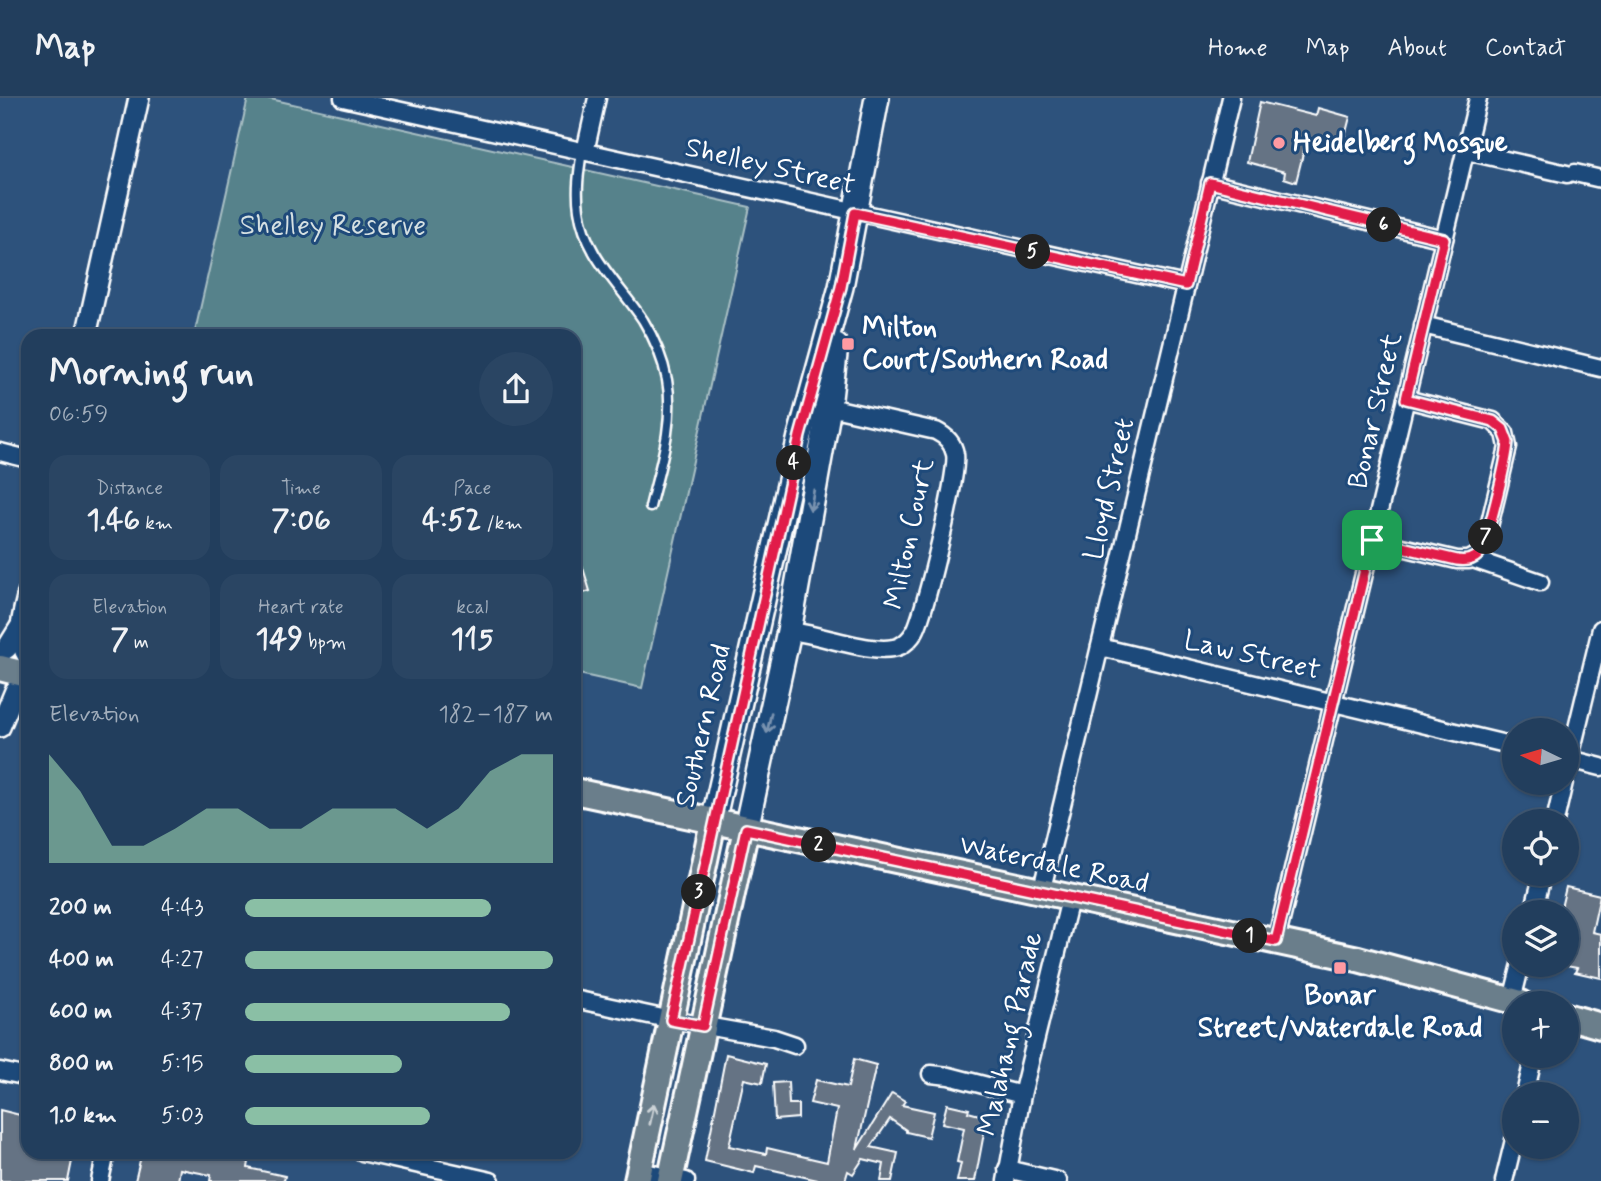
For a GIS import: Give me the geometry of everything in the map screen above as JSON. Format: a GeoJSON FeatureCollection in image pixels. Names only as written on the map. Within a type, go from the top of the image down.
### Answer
{"type":"FeatureCollection","features":[{"type":"Feature","properties":{"kind":"main road","name":"Southern Road"},"geometry":{"type":"LineString","coordinates":[[638,1176],[713,822],[800,436],[841,287],[877,98]]}},
{"type":"Feature","properties":{"kind":"main road","name":"Southern Road"},"geometry":{"type":"LineString","coordinates":[[676,1180],[703,1026],[789,631],[829,407],[841,287]]}},
{"type":"Feature","properties":{"kind":"main road"},"geometry":{"type":"LineString","coordinates":[[0,654],[21,658]]}},
{"type":"Feature","properties":{"kind":"main road"},"geometry":{"type":"LineString","coordinates":[[0,668],[21,674]]}},
{"type":"Feature","properties":{"kind":"main road","name":"Waterdale Road"},"geometry":{"type":"LineString","coordinates":[[581,793],[1041,893],[1276,941],[1502,997]]}},
{"type":"Feature","properties":{"kind":"main road"},"geometry":{"type":"LineString","coordinates":[[1579,1020],[1601,1026]]}},
{"type":"Feature","properties":{"kind":"street"},"geometry":{"type":"LineString","coordinates":[[88,329],[139,98]]}},
{"type":"Feature","properties":{"kind":"street","name":"Shelley Street"},"geometry":{"type":"LineString","coordinates":[[343,98],[1186,285]]}},
{"type":"Feature","properties":{"kind":"street"},"geometry":{"type":"LineString","coordinates":[[584,152],[597,98]]}},
{"type":"Feature","properties":{"kind":"street","name":"Lloyd Street"},"geometry":{"type":"LineString","coordinates":[[1041,893],[1231,98]]}},
{"type":"Feature","properties":{"kind":"street","name":"Bonar Street"},"geometry":{"type":"LineString","coordinates":[[1276,941],[1478,98]]}},
{"type":"Feature","properties":{"kind":"street"},"geometry":{"type":"LineString","coordinates":[[1466,151],[1601,179]]}},
{"type":"Feature","properties":{"kind":"street"},"geometry":{"type":"LineString","coordinates":[[1210,183],[1444,239]]}},
{"type":"Feature","properties":{"kind":"street"},"geometry":{"type":"LineString","coordinates":[[1423,325],[1601,368]]}},
{"type":"Feature","properties":{"kind":"street"},"geometry":{"type":"LineString","coordinates":[[1406,399],[1487,419],[1499,425],[1505,433],[1508,447],[1486,539],[1481,552],[1473,559]]}},
{"type":"Feature","properties":{"kind":"street","name":"Milton Court"},"geometry":{"type":"LineString","coordinates":[[789,631],[875,648],[893,648],[907,642],[916,629],[924,604],[956,472],[950,441],[936,431],[829,407]]}},
{"type":"Feature","properties":{"kind":"street"},"geometry":{"type":"LineString","coordinates":[[0,453],[21,458]]}},
{"type":"Feature","properties":{"kind":"street"},"geometry":{"type":"LineString","coordinates":[[1372,540],[1457,560],[1473,559],[1540,582]]}},
{"type":"Feature","properties":{"kind":"street"},"geometry":{"type":"LineString","coordinates":[[21,623],[21,642]]}},
{"type":"Feature","properties":{"kind":"street"},"geometry":{"type":"LineString","coordinates":[[0,654],[20,627]]}},
{"type":"Feature","properties":{"kind":"street"},"geometry":{"type":"LineString","coordinates":[[1579,718],[1601,629]]}},
{"type":"Feature","properties":{"kind":"street","name":"Law Street"},"geometry":{"type":"LineString","coordinates":[[1100,647],[1502,743]]}},
{"type":"Feature","properties":{"kind":"street"},"geometry":{"type":"LineString","coordinates":[[0,726],[15,691],[21,684]]}},
{"type":"Feature","properties":{"kind":"street"},"geometry":{"type":"LineString","coordinates":[[0,685],[0,726]]}},
{"type":"Feature","properties":{"kind":"street"},"geometry":{"type":"LineString","coordinates":[[1579,765],[1601,767]]}},
{"type":"Feature","properties":{"kind":"street","name":"Malahang Parade"},"geometry":{"type":"LineString","coordinates":[[1006,1175],[1022,1095],[1070,899]]}},
{"type":"Feature","properties":{"kind":"street"},"geometry":{"type":"LineString","coordinates":[[581,1001],[774,1038],[795,1045]]}},
{"type":"Feature","properties":{"kind":"street"},"geometry":{"type":"LineString","coordinates":[[0,1070],[21,1075]]}},
{"type":"Feature","properties":{"kind":"street"},"geometry":{"type":"LineString","coordinates":[[931,1074],[1022,1095]]}},
{"type":"Feature","properties":{"kind":"street"},"geometry":{"type":"LineString","coordinates":[[100,1181],[105,1159]]}},
{"type":"Feature","properties":{"kind":"street"},"geometry":{"type":"LineString","coordinates":[[384,1159],[434,1175],[491,1181]]}},
{"type":"Feature","properties":{"kind":"street"},"geometry":{"type":"LineString","coordinates":[[1504,1181],[1509,1159]]}},
{"type":"Feature","properties":{"kind":"street"},"geometry":{"type":"LineString","coordinates":[[1006,1175],[1058,1181]]}},
{"type":"Feature","properties":{"kind":"street"},"geometry":{"type":"LineString","coordinates":[[638,1176],[676,1180]]}},
{"type":"Feature","properties":{"kind":"lane"},"geometry":{"type":"LineString","coordinates":[[584,152],[577,196],[580,219],[604,270],[647,328],[666,377],[669,395],[668,421],[650,507]]}},
{"type":"Feature","properties":{"kind":"green space","name":"Shelley Reserve"},"geometry":{"type":"Polygon","coordinates":[[[248,98],[266,98],[750,207],[642,688],[581,675],[581,329],[196,329],[248,98]]]}},
{"type":"Feature","properties":{"kind":"building","name":"Heidelberg Mosque"},"geometry":{"type":"Polygon","coordinates":[[[1260,102],[1316,116],[1318,108],[1350,117],[1344,140],[1338,139],[1337,145],[1307,138],[1296,182],[1284,178],[1285,172],[1247,162],[1260,102]]]}},
{"type":"Feature","properties":{"kind":"building"},"geometry":{"type":"Polygon","coordinates":[[[581,561],[590,591],[581,594],[581,561]]]}},
{"type":"Feature","properties":{"kind":"building"},"geometry":{"type":"Polygon","coordinates":[[[1566,887],[1600,895],[1592,932],[1601,934],[1601,978],[1579,973],[1579,900],[1563,900],[1566,887]]]}},
{"type":"Feature","properties":{"kind":"building"},"geometry":{"type":"Polygon","coordinates":[[[726,1054],[766,1064],[762,1083],[744,1079],[729,1146],[766,1154],[767,1148],[827,1162],[837,1109],[810,1103],[816,1080],[848,1087],[854,1059],[876,1065],[857,1149],[892,1093],[905,1101],[902,1105],[934,1112],[928,1137],[906,1132],[890,1119],[871,1147],[898,1153],[892,1181],[881,1181],[884,1164],[863,1159],[853,1174],[848,1171],[845,1181],[822,1181],[756,1166],[754,1173],[705,1161],[726,1054]]]}},
{"type":"Feature","properties":{"kind":"building"},"geometry":{"type":"Polygon","coordinates":[[[788,1082],[789,1104],[798,1104],[798,1118],[775,1120],[773,1083],[788,1082]]]}},
{"type":"Feature","properties":{"kind":"building"},"geometry":{"type":"Polygon","coordinates":[[[947,1104],[987,1117],[975,1181],[957,1181],[961,1163],[957,1162],[964,1128],[942,1123],[947,1104]]]}},
{"type":"Feature","properties":{"kind":"building"},"geometry":{"type":"Polygon","coordinates":[[[0,1110],[21,1115],[21,1159],[72,1161],[68,1181],[0,1181],[0,1110]]]}},
{"type":"Feature","properties":{"kind":"building"},"geometry":{"type":"Polygon","coordinates":[[[140,1159],[239,1159],[249,1162],[248,1168],[285,1176],[284,1181],[210,1181],[211,1175],[180,1169],[178,1181],[135,1181],[140,1159]]]}},
{"type":"Feature","properties":{"kind":"place","name":"Heidelberg Mosque"},"geometry":{"type":"Point","coordinates":[1279,143]}},
{"type":"Feature","properties":{"kind":"place","name":"Milton Court/Southern Road"},"geometry":{"type":"Point","coordinates":[848,344]}},
{"type":"Feature","properties":{"kind":"place","name":"Bonar Street/Waterdale Road"},"geometry":{"type":"Point","coordinates":[1340,968]}},
{"type":"Feature","properties":{"kind":"route"},"geometry":{"type":"LineString","coordinates":[[1210,183],[1444,239],[1406,399],[1487,419],[1503,429],[1508,447],[1486,539],[1478,555],[1463,561],[1372,540],[1276,941],[746,829],[703,1026],[671,1020],[800,436],[841,287],[855,213],[1186,285],[1210,183]]}}]}
